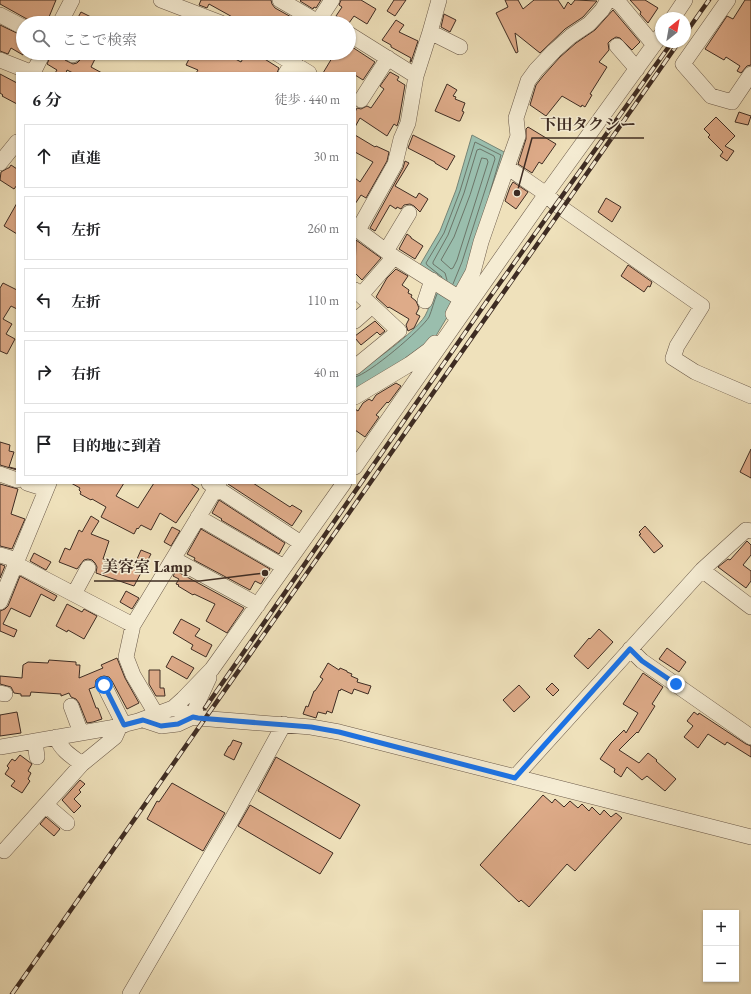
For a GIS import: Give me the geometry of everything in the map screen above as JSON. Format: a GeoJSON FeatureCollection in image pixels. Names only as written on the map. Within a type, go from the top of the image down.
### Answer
{"type":"FeatureCollection","features":[{"type":"Feature","properties":{"kind":"street"},"geometry":{"type":"LineString","coordinates":[[63,16],[71,0]]}},
{"type":"Feature","properties":{"kind":"street"},"geometry":{"type":"LineString","coordinates":[[280,0],[311,16]]}},
{"type":"Feature","properties":{"kind":"street"},"geometry":{"type":"LineString","coordinates":[[324,16],[332,0]]}},
{"type":"Feature","properties":{"kind":"street"},"geometry":{"type":"LineString","coordinates":[[439,0],[416,76],[408,123],[401,139],[395,164],[356,229],[390,254],[465,301]]}},
{"type":"Feature","properties":{"kind":"street"},"geometry":{"type":"LineString","coordinates":[[356,466],[427,366],[465,301],[462,292],[476,263],[481,242],[518,136],[516,118],[528,81],[554,51],[571,36],[589,24],[602,10],[608,0]]}},
{"type":"Feature","properties":{"kind":"street"},"geometry":{"type":"LineString","coordinates":[[614,0],[655,37]]}},
{"type":"Feature","properties":{"kind":"street"},"geometry":{"type":"LineString","coordinates":[[677,12],[685,0]]}},
{"type":"Feature","properties":{"kind":"street"},"geometry":{"type":"LineString","coordinates":[[728,0],[683,64],[711,96],[732,102],[751,74]]}},
{"type":"Feature","properties":{"kind":"street"},"geometry":{"type":"LineString","coordinates":[[168,2],[203,16]]}},
{"type":"Feature","properties":{"kind":"street"},"geometry":{"type":"LineString","coordinates":[[0,15],[16,23]]}},
{"type":"Feature","properties":{"kind":"street"},"geometry":{"type":"LineString","coordinates":[[430,32],[460,47]]}},
{"type":"Feature","properties":{"kind":"street"},"geometry":{"type":"LineString","coordinates":[[356,38],[416,76]]}},
{"type":"Feature","properties":{"kind":"street"},"geometry":{"type":"LineString","coordinates":[[356,396],[410,364],[429,350],[546,194],[655,44]]}},
{"type":"Feature","properties":{"kind":"street"},"geometry":{"type":"LineString","coordinates":[[617,46],[637,69]]}},
{"type":"Feature","properties":{"kind":"street"},"geometry":{"type":"LineString","coordinates":[[361,100],[388,58]]}},
{"type":"Feature","properties":{"kind":"street"},"geometry":{"type":"LineString","coordinates":[[0,60],[30,72]]}},
{"type":"Feature","properties":{"kind":"street"},"geometry":{"type":"LineString","coordinates":[[34,72],[40,60]]}},
{"type":"Feature","properties":{"kind":"street"},"geometry":{"type":"LineString","coordinates":[[292,63],[307,72]]}},
{"type":"Feature","properties":{"kind":"street"},"geometry":{"type":"LineString","coordinates":[[0,163],[16,143]]}},
{"type":"Feature","properties":{"kind":"street"},"geometry":{"type":"LineString","coordinates":[[507,167],[546,194],[556,204],[702,306],[677,346],[674,358],[695,372],[751,396]]}},
{"type":"Feature","properties":{"kind":"street"},"geometry":{"type":"LineString","coordinates":[[356,366],[399,331],[358,292],[390,254],[409,212]]}},
{"type":"Feature","properties":{"kind":"street"},"geometry":{"type":"LineString","coordinates":[[425,301],[432,280]]}},
{"type":"Feature","properties":{"kind":"street"},"geometry":{"type":"LineString","coordinates":[[356,320],[372,306]]}},
{"type":"Feature","properties":{"kind":"street"},"geometry":{"type":"LineString","coordinates":[[410,364],[422,363],[427,366]]}},
{"type":"Feature","properties":{"kind":"street"},"geometry":{"type":"LineString","coordinates":[[0,474],[16,480]]}},
{"type":"Feature","properties":{"kind":"street"},"geometry":{"type":"LineString","coordinates":[[0,602],[47,486],[34,484]]}},
{"type":"Feature","properties":{"kind":"street"},"geometry":{"type":"LineString","coordinates":[[0,747],[122,725],[150,717],[173,708],[212,669],[343,484]]}},
{"type":"Feature","properties":{"kind":"street"},"geometry":{"type":"LineString","coordinates":[[212,669],[193,717],[178,724],[161,726],[150,717],[126,657],[133,625],[198,517],[214,485],[301,543]]}},
{"type":"Feature","properties":{"kind":"street"},"geometry":{"type":"LineString","coordinates":[[198,517],[284,567]]}},
{"type":"Feature","properties":{"kind":"street"},"geometry":{"type":"LineString","coordinates":[[515,778],[702,570],[746,530],[751,531]]}},
{"type":"Feature","properties":{"kind":"street"},"geometry":{"type":"LineString","coordinates":[[0,555],[17,562],[133,625]]}},
{"type":"Feature","properties":{"kind":"street"},"geometry":{"type":"LineString","coordinates":[[174,558],[258,605]]}},
{"type":"Feature","properties":{"kind":"street"},"geometry":{"type":"LineString","coordinates":[[74,594],[88,568]]}},
{"type":"Feature","properties":{"kind":"street"},"geometry":{"type":"LineString","coordinates":[[702,570],[751,607]]}},
{"type":"Feature","properties":{"kind":"street"},"geometry":{"type":"LineString","coordinates":[[630,649],[642,661],[751,737]]}},
{"type":"Feature","properties":{"kind":"street"},"geometry":{"type":"LineString","coordinates":[[104,685],[122,725]]}},
{"type":"Feature","properties":{"kind":"street"},"geometry":{"type":"LineString","coordinates":[[71,706],[81,733]]}},
{"type":"Feature","properties":{"kind":"street"},"geometry":{"type":"LineString","coordinates":[[173,708],[198,718],[284,724],[339,732],[751,837]]}},
{"type":"Feature","properties":{"kind":"street"},"geometry":{"type":"LineString","coordinates":[[130,994],[231,821],[284,724]]}},
{"type":"Feature","properties":{"kind":"street"},"geometry":{"type":"LineString","coordinates":[[4,851],[82,764],[115,737],[122,725]]}},
{"type":"Feature","properties":{"kind":"street"},"geometry":{"type":"LineString","coordinates":[[56,737],[65,752],[82,764]]}},
{"type":"Feature","properties":{"kind":"street"},"geometry":{"type":"LineString","coordinates":[[35,741],[37,757]]}},
{"type":"Feature","properties":{"kind":"street"},"geometry":{"type":"LineString","coordinates":[[46,805],[67,823]]}},
{"type":"Feature","properties":{"kind":"water"},"geometry":{"type":"Polygon","coordinates":[[[472,135],[506,153],[455,304],[434,339],[356,391],[356,372],[403,339],[425,316],[433,292],[420,265],[440,231],[456,190],[472,135]]]}},
{"type":"Feature","properties":{"kind":"building"},"geometry":{"type":"Polygon","coordinates":[[[0,0],[56,0],[49,16],[21,16],[0,4],[0,0]]]}},
{"type":"Feature","properties":{"kind":"building"},"geometry":{"type":"Polygon","coordinates":[[[201,0],[271,0],[275,8],[289,16],[231,16],[209,4],[207,8],[199,5],[201,0]]]}},
{"type":"Feature","properties":{"kind":"building"},"geometry":{"type":"Polygon","coordinates":[[[321,0],[316,8],[314,7],[313,9],[300,1],[321,0]]]}},
{"type":"Feature","properties":{"kind":"building"},"geometry":{"type":"Polygon","coordinates":[[[341,0],[361,0],[376,9],[367,24],[356,16],[336,16],[342,7],[339,5],[341,0]]]}},
{"type":"Feature","properties":{"kind":"building"},"geometry":{"type":"Polygon","coordinates":[[[394,0],[406,0],[395,16],[387,11],[394,0]]]}},
{"type":"Feature","properties":{"kind":"building"},"geometry":{"type":"Polygon","coordinates":[[[505,0],[518,0],[523,9],[534,0],[558,0],[564,9],[568,2],[571,5],[575,0],[597,1],[583,17],[565,29],[540,53],[515,33],[518,52],[516,53],[496,13],[508,7],[505,0]]]}},
{"type":"Feature","properties":{"kind":"building"},"geometry":{"type":"Polygon","coordinates":[[[630,0],[645,0],[658,8],[648,23],[640,14],[641,12],[630,0]]]}},
{"type":"Feature","properties":{"kind":"building"},"geometry":{"type":"Polygon","coordinates":[[[745,0],[751,0],[751,65],[747,66],[741,73],[737,71],[740,66],[726,57],[724,60],[705,49],[727,16],[733,19],[745,0]]]}},
{"type":"Feature","properties":{"kind":"building"},"geometry":{"type":"Polygon","coordinates":[[[613,10],[640,42],[632,50],[620,38],[616,37],[608,43],[609,50],[599,62],[607,67],[590,94],[592,95],[585,107],[582,105],[581,107],[562,96],[546,116],[530,105],[536,85],[543,76],[560,57],[576,43],[595,30],[613,10]]]}},
{"type":"Feature","properties":{"kind":"building"},"geometry":{"type":"Polygon","coordinates":[[[81,12],[89,16],[79,16],[81,12]]]}},
{"type":"Feature","properties":{"kind":"building"},"geometry":{"type":"Polygon","coordinates":[[[444,14],[456,20],[450,32],[441,27],[444,14]]]}},
{"type":"Feature","properties":{"kind":"building"},"geometry":{"type":"Polygon","coordinates":[[[396,20],[404,25],[399,32],[418,41],[411,62],[411,58],[391,47],[391,45],[382,40],[396,20]]]}},
{"type":"Feature","properties":{"kind":"building"},"geometry":{"type":"Polygon","coordinates":[[[0,25],[16,33],[16,51],[11,48],[8,54],[0,51],[0,25]]]}},
{"type":"Feature","properties":{"kind":"building"},"geometry":{"type":"Polygon","coordinates":[[[356,50],[375,62],[363,80],[356,76],[356,72],[324,72],[331,60],[356,60],[356,50]]]}},
{"type":"Feature","properties":{"kind":"building"},"geometry":{"type":"Polygon","coordinates":[[[49,60],[65,60],[73,64],[80,60],[94,60],[91,67],[100,72],[71,72],[67,70],[66,72],[56,72],[57,70],[47,64],[49,60]]]}},
{"type":"Feature","properties":{"kind":"building"},"geometry":{"type":"Polygon","coordinates":[[[188,60],[237,60],[241,62],[242,60],[266,60],[279,68],[277,72],[197,72],[198,70],[186,65],[188,60]]]}},
{"type":"Feature","properties":{"kind":"building"},"geometry":{"type":"Polygon","coordinates":[[[390,72],[399,77],[397,80],[405,85],[397,126],[394,124],[387,136],[360,118],[356,125],[357,108],[361,109],[367,106],[371,108],[384,89],[380,86],[390,72]]]}},
{"type":"Feature","properties":{"kind":"building"},"geometry":{"type":"Polygon","coordinates":[[[0,74],[16,82],[16,103],[2,96],[3,95],[0,93],[0,74]]]}},
{"type":"Feature","properties":{"kind":"building"},"geometry":{"type":"Polygon","coordinates":[[[447,84],[457,90],[453,96],[456,97],[455,99],[465,103],[462,111],[464,112],[460,121],[435,111],[447,84]]]}},
{"type":"Feature","properties":{"kind":"building"},"geometry":{"type":"Polygon","coordinates":[[[739,112],[751,116],[748,125],[735,122],[739,112]]]}},
{"type":"Feature","properties":{"kind":"building"},"geometry":{"type":"Polygon","coordinates":[[[716,117],[735,136],[725,146],[734,151],[727,161],[720,156],[723,152],[708,137],[710,135],[704,129],[716,117]]]}},
{"type":"Feature","properties":{"kind":"building"},"geometry":{"type":"Polygon","coordinates":[[[528,127],[556,144],[542,164],[539,162],[532,173],[518,164],[526,139],[526,129],[528,127]]]}},
{"type":"Feature","properties":{"kind":"building"},"geometry":{"type":"Polygon","coordinates":[[[413,135],[455,156],[447,170],[408,148],[413,135]]]}},
{"type":"Feature","properties":{"kind":"building"},"geometry":{"type":"Polygon","coordinates":[[[356,136],[375,147],[376,146],[389,152],[387,161],[366,198],[361,195],[356,202],[356,179],[360,182],[373,162],[356,153],[356,136]]]}},
{"type":"Feature","properties":{"kind":"building"},"geometry":{"type":"Polygon","coordinates":[[[405,161],[409,163],[395,186],[416,198],[419,193],[428,199],[420,212],[410,204],[404,205],[401,209],[397,207],[396,209],[390,205],[375,231],[370,228],[403,168],[405,161]]]}},
{"type":"Feature","properties":{"kind":"building"},"geometry":{"type":"Polygon","coordinates":[[[11,165],[16,168],[16,186],[14,189],[0,180],[1,172],[9,168],[11,165]]]}},
{"type":"Feature","properties":{"kind":"building"},"geometry":{"type":"Polygon","coordinates":[[[513,182],[528,192],[516,209],[505,201],[513,182]]]}},
{"type":"Feature","properties":{"kind":"building"},"geometry":{"type":"Polygon","coordinates":[[[606,198],[621,207],[612,222],[598,212],[606,198]]]}},
{"type":"Feature","properties":{"kind":"building"},"geometry":{"type":"Polygon","coordinates":[[[16,205],[16,233],[4,226],[16,205]]]}},
{"type":"Feature","properties":{"kind":"building"},"geometry":{"type":"Polygon","coordinates":[[[407,234],[423,246],[415,259],[399,249],[407,234]]]}},
{"type":"Feature","properties":{"kind":"building"},"geometry":{"type":"Polygon","coordinates":[[[356,240],[381,258],[362,280],[356,274],[356,240]]]}},
{"type":"Feature","properties":{"kind":"building"},"geometry":{"type":"Polygon","coordinates":[[[628,265],[652,282],[650,287],[648,286],[644,292],[621,276],[628,265]]]}},
{"type":"Feature","properties":{"kind":"building"},"geometry":{"type":"Polygon","coordinates":[[[396,269],[408,276],[402,285],[409,290],[408,293],[412,295],[411,297],[416,301],[419,308],[416,314],[420,316],[414,328],[408,331],[406,325],[409,319],[389,307],[388,308],[376,297],[387,278],[396,269]]]}},
{"type":"Feature","properties":{"kind":"building"},"geometry":{"type":"Polygon","coordinates":[[[3,283],[16,290],[16,308],[11,306],[3,319],[12,324],[6,334],[15,339],[7,354],[0,351],[0,288],[3,283]]]}},
{"type":"Feature","properties":{"kind":"building"},"geometry":{"type":"Polygon","coordinates":[[[375,321],[385,331],[380,335],[377,332],[361,345],[356,339],[356,335],[375,321]]]}},
{"type":"Feature","properties":{"kind":"building"},"geometry":{"type":"Polygon","coordinates":[[[396,383],[401,386],[390,401],[388,403],[387,402],[376,415],[379,417],[365,437],[356,431],[356,410],[358,411],[363,403],[369,399],[372,401],[376,395],[396,383]]]}},
{"type":"Feature","properties":{"kind":"building"},"geometry":{"type":"Polygon","coordinates":[[[0,442],[10,445],[9,451],[14,452],[9,467],[16,470],[0,465],[0,442]]]}},
{"type":"Feature","properties":{"kind":"building"},"geometry":{"type":"Polygon","coordinates":[[[751,449],[751,478],[740,472],[751,449]]]}},
{"type":"Feature","properties":{"kind":"building"},"geometry":{"type":"Polygon","coordinates":[[[0,484],[18,489],[11,514],[25,519],[12,549],[0,546],[0,484]]]}},
{"type":"Feature","properties":{"kind":"building"},"geometry":{"type":"Polygon","coordinates":[[[73,484],[123,484],[116,496],[138,508],[153,484],[192,484],[199,489],[176,523],[160,513],[151,530],[141,525],[138,529],[137,528],[134,534],[101,517],[106,507],[80,494],[80,488],[73,484]]]}},
{"type":"Feature","properties":{"kind":"building"},"geometry":{"type":"Polygon","coordinates":[[[228,484],[255,484],[290,507],[292,505],[302,511],[292,526],[228,484]]]}},
{"type":"Feature","properties":{"kind":"building"},"geometry":{"type":"Polygon","coordinates":[[[219,500],[285,543],[279,554],[221,520],[222,519],[212,513],[219,500]]]}},
{"type":"Feature","properties":{"kind":"building"},"geometry":{"type":"Polygon","coordinates":[[[91,516],[99,521],[91,534],[109,541],[103,559],[126,568],[127,565],[133,568],[141,550],[151,554],[134,586],[96,573],[97,567],[92,560],[84,560],[77,569],[59,562],[65,548],[70,550],[79,530],[82,532],[91,516]]]}},
{"type":"Feature","properties":{"kind":"building"},"geometry":{"type":"Polygon","coordinates":[[[645,526],[663,546],[654,553],[639,535],[641,534],[639,532],[645,526]]]}},
{"type":"Feature","properties":{"kind":"building"},"geometry":{"type":"Polygon","coordinates":[[[172,527],[180,531],[171,546],[164,542],[172,527]]]}},
{"type":"Feature","properties":{"kind":"building"},"geometry":{"type":"Polygon","coordinates":[[[201,529],[270,569],[261,584],[255,581],[250,590],[194,560],[195,558],[187,554],[201,529]]]}},
{"type":"Feature","properties":{"kind":"building"},"geometry":{"type":"Polygon","coordinates":[[[747,541],[751,545],[751,555],[743,565],[751,571],[751,581],[746,588],[718,567],[728,559],[730,560],[747,541]]]}},
{"type":"Feature","properties":{"kind":"building"},"geometry":{"type":"Polygon","coordinates":[[[34,553],[51,562],[46,570],[30,561],[34,553]]]}},
{"type":"Feature","properties":{"kind":"building"},"geometry":{"type":"Polygon","coordinates":[[[0,564],[5,566],[0,578],[0,564]]]}},
{"type":"Feature","properties":{"kind":"building"},"geometry":{"type":"Polygon","coordinates":[[[176,571],[244,608],[227,633],[206,621],[215,604],[194,594],[193,595],[178,586],[179,585],[176,584],[179,579],[173,576],[176,571]]]}},
{"type":"Feature","properties":{"kind":"building"},"geometry":{"type":"Polygon","coordinates":[[[20,576],[57,596],[54,601],[41,594],[30,617],[11,608],[3,624],[17,630],[14,637],[0,631],[0,611],[8,606],[20,576]]]}},
{"type":"Feature","properties":{"kind":"building"},"geometry":{"type":"Polygon","coordinates":[[[126,591],[139,598],[132,609],[120,602],[126,591]]]}},
{"type":"Feature","properties":{"kind":"building"},"geometry":{"type":"Polygon","coordinates":[[[67,604],[82,612],[84,609],[97,616],[84,639],[68,630],[67,632],[56,626],[67,604]]]}},
{"type":"Feature","properties":{"kind":"building"},"geometry":{"type":"Polygon","coordinates":[[[181,619],[200,629],[195,636],[212,645],[206,657],[191,649],[193,645],[173,633],[181,619]]]}},
{"type":"Feature","properties":{"kind":"building"},"geometry":{"type":"Polygon","coordinates":[[[599,629],[613,642],[588,669],[574,656],[589,638],[590,639],[599,629]]]}},
{"type":"Feature","properties":{"kind":"building"},"geometry":{"type":"Polygon","coordinates":[[[667,648],[686,662],[679,672],[659,659],[667,648]]]}},
{"type":"Feature","properties":{"kind":"building"},"geometry":{"type":"Polygon","coordinates":[[[172,656],[194,668],[187,679],[166,667],[172,656]]]}},
{"type":"Feature","properties":{"kind":"building"},"geometry":{"type":"Polygon","coordinates":[[[117,658],[125,678],[139,703],[127,709],[109,677],[100,677],[96,680],[95,687],[89,689],[102,719],[93,722],[87,723],[79,703],[76,699],[71,697],[69,693],[61,696],[61,694],[31,692],[30,696],[21,696],[21,694],[14,693],[11,687],[0,684],[0,676],[22,678],[23,665],[28,662],[48,663],[49,660],[76,662],[76,665],[80,665],[79,678],[103,668],[101,665],[117,658]]]}},
{"type":"Feature","properties":{"kind":"building"},"geometry":{"type":"Polygon","coordinates":[[[328,663],[339,670],[340,668],[352,674],[351,676],[358,679],[357,682],[371,686],[368,694],[354,689],[352,694],[341,689],[340,691],[339,690],[332,713],[327,711],[326,714],[318,712],[316,718],[303,714],[306,706],[308,707],[314,691],[323,679],[320,677],[328,663]]]}},
{"type":"Feature","properties":{"kind":"building"},"geometry":{"type":"Polygon","coordinates":[[[149,670],[160,670],[160,688],[164,688],[165,696],[156,696],[149,684],[149,670]]]}},
{"type":"Feature","properties":{"kind":"building"},"geometry":{"type":"Polygon","coordinates":[[[643,673],[663,687],[652,704],[655,706],[638,733],[637,732],[619,750],[639,763],[648,753],[657,760],[656,761],[676,779],[665,791],[647,776],[642,780],[627,767],[621,777],[614,772],[615,769],[600,759],[611,743],[624,730],[626,733],[638,713],[623,704],[643,673]]]}},
{"type":"Feature","properties":{"kind":"building"},"geometry":{"type":"Polygon","coordinates":[[[552,683],[559,690],[553,696],[546,689],[552,683]]]}},
{"type":"Feature","properties":{"kind":"building"},"geometry":{"type":"Polygon","coordinates":[[[519,685],[530,697],[514,712],[503,700],[519,685]]]}},
{"type":"Feature","properties":{"kind":"building"},"geometry":{"type":"Polygon","coordinates":[[[17,712],[21,733],[0,736],[0,715],[17,712]]]}},
{"type":"Feature","properties":{"kind":"building"},"geometry":{"type":"Polygon","coordinates":[[[694,712],[698,715],[699,713],[751,746],[751,757],[727,742],[725,745],[708,734],[698,748],[684,737],[693,726],[687,721],[694,712]]]}},
{"type":"Feature","properties":{"kind":"building"},"geometry":{"type":"Polygon","coordinates":[[[233,740],[242,743],[234,760],[224,755],[233,740]]]}},
{"type":"Feature","properties":{"kind":"building"},"geometry":{"type":"Polygon","coordinates":[[[20,755],[32,764],[28,771],[31,773],[28,779],[30,781],[22,793],[11,786],[15,781],[5,774],[9,768],[7,766],[12,759],[15,761],[20,755]]]}},
{"type":"Feature","properties":{"kind":"building"},"geometry":{"type":"Polygon","coordinates":[[[276,757],[360,805],[340,839],[258,791],[276,757]]]}},
{"type":"Feature","properties":{"kind":"building"},"geometry":{"type":"Polygon","coordinates":[[[80,780],[85,784],[79,790],[81,792],[74,799],[81,806],[74,813],[62,800],[80,780]]]}},
{"type":"Feature","properties":{"kind":"building"},"geometry":{"type":"Polygon","coordinates":[[[172,783],[225,813],[203,851],[147,819],[157,801],[159,802],[172,783]]]}},
{"type":"Feature","properties":{"kind":"building"},"geometry":{"type":"Polygon","coordinates":[[[543,795],[552,803],[555,799],[564,807],[570,801],[578,808],[582,804],[589,811],[592,807],[600,815],[604,810],[611,817],[616,813],[622,818],[575,871],[567,864],[529,907],[521,900],[519,902],[480,865],[543,795]]]}},
{"type":"Feature","properties":{"kind":"building"},"geometry":{"type":"Polygon","coordinates":[[[250,805],[333,853],[320,874],[238,826],[250,805]]]}},
{"type":"Feature","properties":{"kind":"building"},"geometry":{"type":"Polygon","coordinates":[[[46,817],[60,829],[54,836],[40,824],[46,817]]]}},
{"type":"Feature","properties":{"kind":"railway"},"geometry":{"type":"LineString","coordinates":[[691,26],[709,0]]}},
{"type":"Feature","properties":{"kind":"railway"},"geometry":{"type":"LineString","coordinates":[[205,708],[487,301],[668,48]]}},
{"type":"Feature","properties":{"kind":"railway"},"geometry":{"type":"LineString","coordinates":[[12,994],[675,48]]}},
{"type":"Feature","properties":{"kind":"place","name":"下田タクシー"},"geometry":{"type":"Point","coordinates":[517,193]}},
{"type":"Feature","properties":{"kind":"place","name":"美容室 Lamp"},"geometry":{"type":"Point","coordinates":[265,573]}},
{"type":"Feature","properties":{"kind":"route"},"geometry":{"type":"LineString","coordinates":[[104,685],[124,725],[143,720],[161,726],[178,724],[193,717],[311,727],[339,732],[515,778],[630,649],[642,661],[676,684]]}}]}
